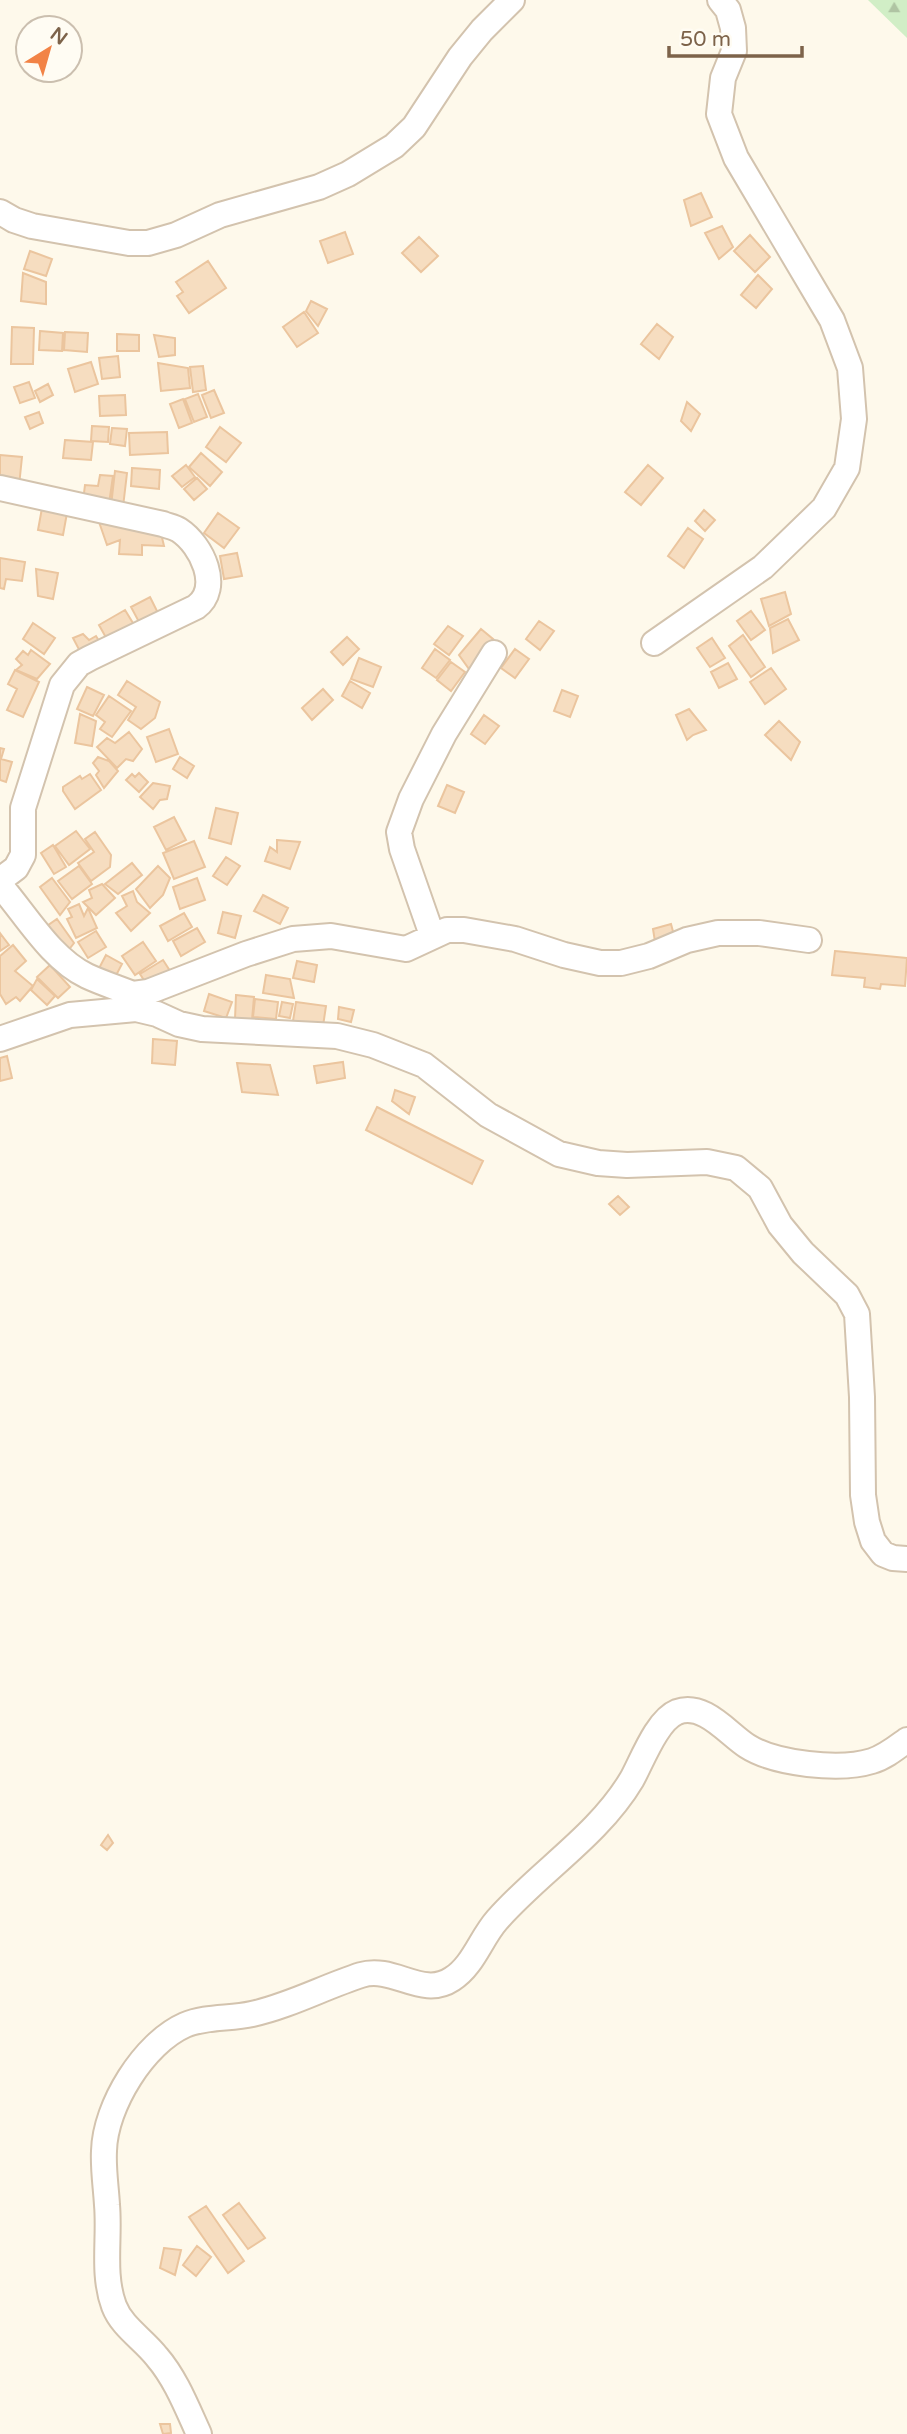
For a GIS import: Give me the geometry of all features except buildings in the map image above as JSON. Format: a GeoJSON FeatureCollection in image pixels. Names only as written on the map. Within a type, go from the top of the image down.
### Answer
{"type":"FeatureCollection","features":[{"type":"Feature","properties":{"kind":"street"},"geometry":{"type":"LineString","coordinates":[[0,212],[32,226],[129,243],[148,243],[176,235],[220,215],[319,187],[348,174],[394,146],[414,127],[460,57],[512,0]]}},
{"type":"Feature","properties":{"kind":"street"},"geometry":{"type":"LineString","coordinates":[[654,643],[763,567],[824,508],[847,468],[854,419],[850,368],[832,320],[736,158],[719,114],[723,78],[734,51],[733,28],[727,10],[720,0]]}},
{"type":"Feature","properties":{"kind":"street"},"geometry":{"type":"LineString","coordinates":[[0,488],[178,529],[202,559],[209,576],[209,590],[204,601],[196,607],[90,657],[69,674],[62,685],[23,808],[21,862],[0,882],[44,941],[63,960],[85,975],[178,1024],[202,1029],[337,1036],[373,1045],[424,1065],[488,1115],[559,1154],[598,1163],[627,1165],[707,1162],[736,1168],[760,1188],[780,1225],[803,1253],[847,1294],[857,1314],[862,1397],[863,1495],[867,1522],[873,1541],[883,1553],[893,1558],[907,1559]]}},
{"type":"Feature","properties":{"kind":"street"},"geometry":{"type":"LineString","coordinates":[[432,935],[402,849],[399,832],[411,799],[444,734],[494,653]]}},
{"type":"Feature","properties":{"kind":"street"},"geometry":{"type":"LineString","coordinates":[[0,1039],[70,1015],[134,1002],[148,992],[293,939],[331,936],[406,949],[447,930],[464,930],[515,939],[600,963],[621,963],[649,956],[687,940],[718,933],[759,933],[809,940]]}},
{"type":"Feature","properties":{"kind":"street"},"geometry":{"type":"LineString","coordinates":[[200,2434],[168,2371],[155,2354],[120,2320],[108,2289],[104,2148],[110,2120],[123,2090],[154,2046],[184,2025],[253,2014],[365,1974],[385,1973],[414,1984],[437,1986],[452,1979],[466,1966],[493,1924],[521,1893],[571,1852],[621,1796],[661,1724],[676,1713],[693,1711],[705,1714],[749,1747],[779,1760],[838,1765],[871,1762],[907,1740]]}},
{"type":"Feature","properties":{"kind":"green space"},"geometry":{"type":"Polygon","coordinates":[[[868,0],[907,0],[907,38],[868,0]]]}}]}
